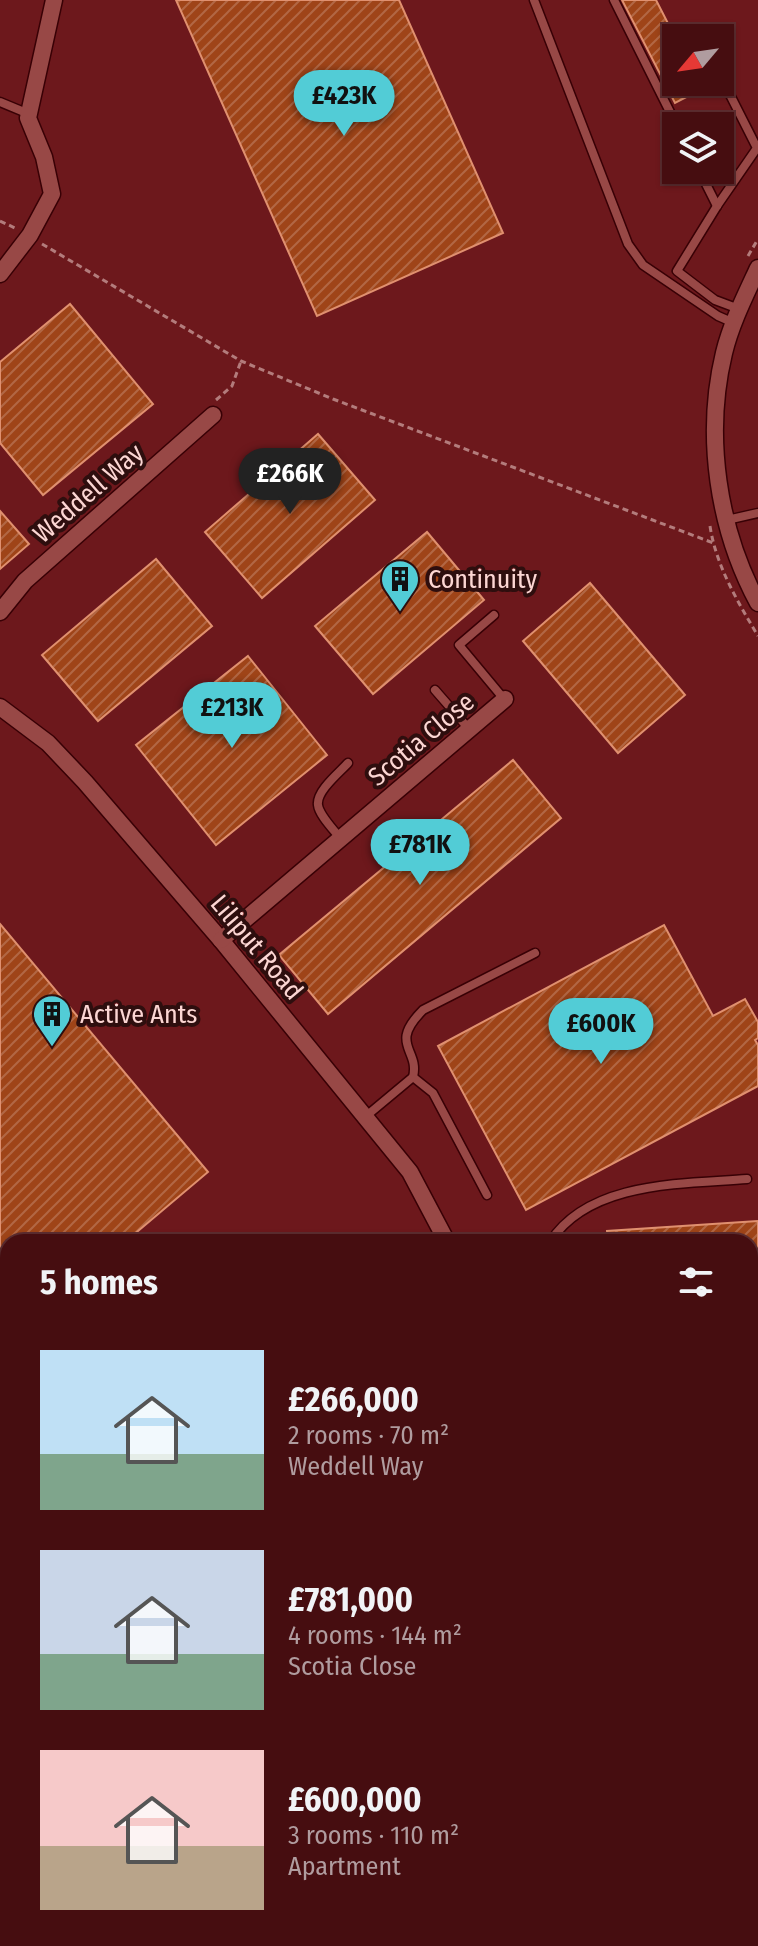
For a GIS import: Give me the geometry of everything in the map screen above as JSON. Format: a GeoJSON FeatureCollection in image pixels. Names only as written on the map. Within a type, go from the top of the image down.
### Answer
{"type":"FeatureCollection","features":[{"type":"Feature","properties":{"kind":"street"},"geometry":{"type":"LineString","coordinates":[[2,269],[30,235],[52,194],[44,157],[28,118],[54,0]]}},
{"type":"Feature","properties":{"kind":"street"},"geometry":{"type":"LineString","coordinates":[[758,268],[736,316],[724,355],[714,435],[719,485],[733,543],[758,603]]}},
{"type":"Feature","properties":{"kind":"street","name":"Weddell Way"},"geometry":{"type":"LineString","coordinates":[[0,612],[25,581],[213,415]]}},
{"type":"Feature","properties":{"kind":"street","name":"Scotia Close"},"geometry":{"type":"LineString","coordinates":[[221,940],[505,699]]}},
{"type":"Feature","properties":{"kind":"street","name":"Liliput Road"},"geometry":{"type":"LineString","coordinates":[[0,707],[48,743],[85,782],[221,940],[410,1172],[443,1234]]}},
{"type":"Feature","properties":{"kind":"lane"},"geometry":{"type":"LineString","coordinates":[[534,0],[628,244],[643,265],[718,316],[736,316]]}},
{"type":"Feature","properties":{"kind":"lane"},"geometry":{"type":"LineString","coordinates":[[614,0],[670,112]]}},
{"type":"Feature","properties":{"kind":"lane"},"geometry":{"type":"LineString","coordinates":[[731,96],[757,148],[677,271],[736,316]]}},
{"type":"Feature","properties":{"kind":"lane"},"geometry":{"type":"LineString","coordinates":[[0,102],[29,114]]}},
{"type":"Feature","properties":{"kind":"lane"},"geometry":{"type":"LineString","coordinates":[[706,184],[717,206]]}},
{"type":"Feature","properties":{"kind":"lane"},"geometry":{"type":"LineString","coordinates":[[727,520],[758,513]]}},
{"type":"Feature","properties":{"kind":"lane"},"geometry":{"type":"LineString","coordinates":[[494,615],[459,645],[505,699]]}},
{"type":"Feature","properties":{"kind":"lane"},"geometry":{"type":"LineString","coordinates":[[435,690],[469,730]]}},
{"type":"Feature","properties":{"kind":"lane"},"geometry":{"type":"LineString","coordinates":[[341,839],[320,810],[318,801],[322,792],[348,763]]}},
{"type":"Feature","properties":{"kind":"lane"},"geometry":{"type":"LineString","coordinates":[[365,1117],[413,1077],[415,1068],[406,1047],[409,1024],[423,1010],[535,953]]}},
{"type":"Feature","properties":{"kind":"lane"},"geometry":{"type":"LineString","coordinates":[[413,1077],[433,1093],[487,1195]]}},
{"type":"Feature","properties":{"kind":"lane"},"geometry":{"type":"LineString","coordinates":[[555,1234],[561,1225],[600,1202],[646,1186],[747,1179]]}},
{"type":"Feature","properties":{"kind":"lane"},"geometry":{"type":"LineString","coordinates":[[725,1946],[738,1946]]}},
{"type":"Feature","properties":{"kind":"path"},"geometry":{"type":"LineString","coordinates":[[0,221],[30,235],[60,257],[241,361],[713,544]]}},
{"type":"Feature","properties":{"kind":"path"},"geometry":{"type":"LineString","coordinates":[[213,415],[209,407],[232,386],[241,361]]}},
{"type":"Feature","properties":{"kind":"shaded area"},"geometry":{"type":"Polygon","coordinates":[[[0,0],[758,0],[758,1234],[0,1234],[0,0]]]}},
{"type":"Feature","properties":{"kind":"building"},"geometry":{"type":"Polygon","coordinates":[[[176,0],[399,0],[503,233],[317,316],[176,0]]]}},
{"type":"Feature","properties":{"kind":"building"},"geometry":{"type":"Polygon","coordinates":[[[622,0],[656,0],[668,24],[662,24],[662,78],[622,0]]]}},
{"type":"Feature","properties":{"kind":"building"},"geometry":{"type":"Polygon","coordinates":[[[671,96],[688,96],[675,103],[671,96]]]}},
{"type":"Feature","properties":{"kind":"building"},"geometry":{"type":"Polygon","coordinates":[[[70,304],[153,404],[43,495],[0,443],[0,362],[70,304]]]}},
{"type":"Feature","properties":{"kind":"building"},"geometry":{"type":"Polygon","coordinates":[[[318,434],[375,500],[262,598],[205,532],[318,434]]]}},
{"type":"Feature","properties":{"kind":"building"},"geometry":{"type":"Polygon","coordinates":[[[0,511],[29,544],[0,569],[0,511]]]}},
{"type":"Feature","properties":{"kind":"building","name":"Continuity"},"geometry":{"type":"Polygon","coordinates":[[[427,532],[484,600],[373,694],[315,626],[427,532]]]}},
{"type":"Feature","properties":{"kind":"building"},"geometry":{"type":"Polygon","coordinates":[[[156,559],[212,626],[98,721],[42,655],[156,559]]]}},
{"type":"Feature","properties":{"kind":"building"},"geometry":{"type":"Polygon","coordinates":[[[590,583],[685,695],[618,753],[523,641],[590,583]]]}},
{"type":"Feature","properties":{"kind":"building"},"geometry":{"type":"Polygon","coordinates":[[[248,656],[327,755],[216,845],[136,745],[248,656]]]}},
{"type":"Feature","properties":{"kind":"building"},"geometry":{"type":"Polygon","coordinates":[[[513,760],[561,818],[328,1014],[279,955],[513,760]]]}},
{"type":"Feature","properties":{"kind":"building","name":"Active Ants"},"geometry":{"type":"Polygon","coordinates":[[[0,924],[208,1172],[134,1234],[0,1234],[0,924]]]}},
{"type":"Feature","properties":{"kind":"building"},"geometry":{"type":"Polygon","coordinates":[[[664,925],[713,1016],[745,999],[758,1022],[758,1038],[755,1040],[758,1045],[758,1086],[526,1210],[438,1046],[664,925]]]}},
{"type":"Feature","properties":{"kind":"building"},"geometry":{"type":"Polygon","coordinates":[[[758,1221],[758,1234],[607,1234],[607,1231],[758,1221]]]}},
{"type":"Feature","properties":{"kind":"place","name":"Continuity"},"geometry":{"type":"Point","coordinates":[400,613]}},
{"type":"Feature","properties":{"kind":"place","name":"Active Ants"},"geometry":{"type":"Point","coordinates":[52,1048]}}]}
